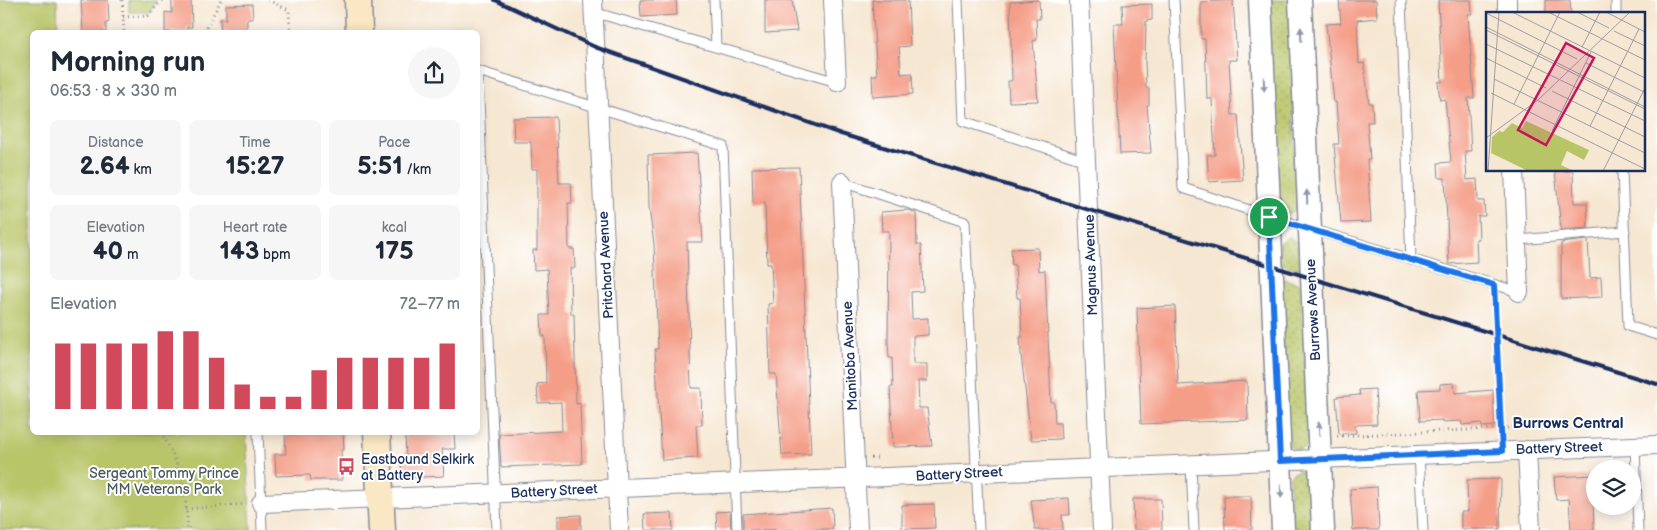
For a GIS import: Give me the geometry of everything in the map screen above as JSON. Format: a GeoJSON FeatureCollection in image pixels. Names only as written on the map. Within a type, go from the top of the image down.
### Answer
{"type":"FeatureCollection","features":[{"type":"Feature","properties":{"kind":"main road"},"geometry":{"type":"LineString","coordinates":[[358,0],[359,30]]}},
{"type":"Feature","properties":{"kind":"main road"},"geometry":{"type":"LineString","coordinates":[[377,435],[382,530]]}},
{"type":"Feature","properties":{"kind":"street"},"geometry":{"type":"LineString","coordinates":[[833,0],[837,82]]}},
{"type":"Feature","properties":{"kind":"street","name":"Magnus Avenue"},"geometry":{"type":"LineString","coordinates":[[1079,0],[1102,530]]}},
{"type":"Feature","properties":{"kind":"street"},"geometry":{"type":"LineString","coordinates":[[1260,0],[1283,530]]}},
{"type":"Feature","properties":{"kind":"street","name":"Burrows Avenue"},"geometry":{"type":"LineString","coordinates":[[1300,0],[1308,229],[1323,530]]}},
{"type":"Feature","properties":{"kind":"street","name":"Pritchard Avenue"},"geometry":{"type":"LineString","coordinates":[[593,6],[619,530]]}},
{"type":"Feature","properties":{"kind":"street"},"geometry":{"type":"LineString","coordinates":[[1514,171],[1519,292]]}},
{"type":"Feature","properties":{"kind":"street","name":"Manitoba Avenue"},"geometry":{"type":"LineString","coordinates":[[842,182],[858,530]]}},
{"type":"Feature","properties":{"kind":"street","name":"Battery Street"},"geometry":{"type":"LineString","coordinates":[[261,503],[1657,445]]}},
{"type":"Feature","properties":{"kind":"street"},"geometry":{"type":"LineString","coordinates":[[1527,450],[1531,530]]}},
{"type":"Feature","properties":{"kind":"lane"},"geometry":{"type":"LineString","coordinates":[[714,0],[716,47]]}},
{"type":"Feature","properties":{"kind":"lane"},"geometry":{"type":"LineString","coordinates":[[958,0],[964,121],[1086,161]]}},
{"type":"Feature","properties":{"kind":"lane"},"geometry":{"type":"LineString","coordinates":[[1174,0],[1183,188],[1269,217],[1519,292]]}},
{"type":"Feature","properties":{"kind":"lane"},"geometry":{"type":"LineString","coordinates":[[1400,0],[1411,260]]}},
{"type":"Feature","properties":{"kind":"lane"},"geometry":{"type":"LineString","coordinates":[[593,6],[716,47],[837,82]]}},
{"type":"Feature","properties":{"kind":"lane"},"geometry":{"type":"LineString","coordinates":[[480,72],[723,146],[737,530]]}},
{"type":"Feature","properties":{"kind":"lane"},"geometry":{"type":"LineString","coordinates":[[480,124],[496,530]]}},
{"type":"Feature","properties":{"kind":"lane"},"geometry":{"type":"LineString","coordinates":[[1622,171],[1628,326],[1657,335]]}},
{"type":"Feature","properties":{"kind":"lane"},"geometry":{"type":"LineString","coordinates":[[842,182],[965,222],[979,530]]}},
{"type":"Feature","properties":{"kind":"lane"},"geometry":{"type":"LineString","coordinates":[[1517,240],[1625,231]]}},
{"type":"Feature","properties":{"kind":"lane"},"geometry":{"type":"LineString","coordinates":[[258,435],[262,530]]}},
{"type":"Feature","properties":{"kind":"lane"},"geometry":{"type":"LineString","coordinates":[[1635,446],[1638,530]]}},
{"type":"Feature","properties":{"kind":"lane"},"geometry":{"type":"LineString","coordinates":[[1419,454],[1423,530]]}},
{"type":"Feature","properties":{"kind":"lane"},"geometry":{"type":"LineString","coordinates":[[1191,465],[1194,530]]}},
{"type":"Feature","properties":{"kind":"path"},"geometry":{"type":"LineString","coordinates":[[122,0],[124,30]]}},
{"type":"Feature","properties":{"kind":"path"},"geometry":{"type":"LineString","coordinates":[[123,17],[148,16],[162,0]]}},
{"type":"Feature","properties":{"kind":"path"},"geometry":{"type":"LineString","coordinates":[[205,30],[222,0]]}},
{"type":"Feature","properties":{"kind":"path"},"geometry":{"type":"LineString","coordinates":[[268,0],[290,10],[290,30]]}},
{"type":"Feature","properties":{"kind":"path"},"geometry":{"type":"LineString","coordinates":[[1494,285],[1502,451]]}},
{"type":"Feature","properties":{"kind":"path"},"geometry":{"type":"LineString","coordinates":[[1335,436],[1551,426]]}},
{"type":"Feature","properties":{"kind":"path"},"geometry":{"type":"LineString","coordinates":[[163,435],[172,451],[184,486],[188,530]]}},
{"type":"Feature","properties":{"kind":"path"},"geometry":{"type":"LineString","coordinates":[[186,509],[261,503]]}},
{"type":"Feature","properties":{"kind":"green space","name":"Sergeant Tommy Prince MM Veterans Park"},"geometry":{"type":"Polygon","coordinates":[[[0,0],[57,0],[58,30],[30,30],[30,435],[246,435],[251,530],[0,530],[0,0]]]}},
{"type":"Feature","properties":{"kind":"green space"},"geometry":{"type":"Polygon","coordinates":[[[129,0],[156,0],[150,12],[129,12],[129,0]]]}},
{"type":"Feature","properties":{"kind":"green space"},"geometry":{"type":"Polygon","coordinates":[[[1268,0],[1289,0],[1297,204],[1296,210],[1287,214],[1278,210],[1268,0]]]}},
{"type":"Feature","properties":{"kind":"green space"},"geometry":{"type":"Polygon","coordinates":[[[1289,237],[1298,243],[1300,270],[1279,263],[1280,243],[1289,237]]]}},
{"type":"Feature","properties":{"kind":"green space"},"geometry":{"type":"Polygon","coordinates":[[[1279,278],[1301,284],[1308,440],[1307,446],[1298,451],[1289,446],[1279,278]]]}},
{"type":"Feature","properties":{"kind":"green space"},"geometry":{"type":"Polygon","coordinates":[[[1299,471],[1304,472],[1309,481],[1311,530],[1291,530],[1289,477],[1299,471]]]}},
{"type":"Feature","properties":{"kind":"building"},"geometry":{"type":"Polygon","coordinates":[[[81,0],[108,0],[109,22],[106,23],[106,30],[83,30],[81,0]]]}},
{"type":"Feature","properties":{"kind":"building"},"geometry":{"type":"Polygon","coordinates":[[[172,0],[191,0],[192,27],[187,27],[187,30],[165,30],[165,12],[172,13],[172,0]]]}},
{"type":"Feature","properties":{"kind":"building"},"geometry":{"type":"Polygon","coordinates":[[[640,0],[676,0],[677,15],[641,17],[640,0]]]}},
{"type":"Feature","properties":{"kind":"building"},"geometry":{"type":"Polygon","coordinates":[[[765,0],[792,0],[797,31],[765,33],[765,0]]]}},
{"type":"Feature","properties":{"kind":"building"},"geometry":{"type":"Polygon","coordinates":[[[872,0],[908,0],[910,46],[899,47],[901,74],[912,73],[913,94],[873,97],[872,75],[877,75],[872,0]]]}},
{"type":"Feature","properties":{"kind":"building"},"geometry":{"type":"Polygon","coordinates":[[[1039,0],[1040,19],[1036,19],[1037,40],[1033,41],[1038,101],[1009,102],[1008,81],[1012,81],[1010,2],[1039,0]]]}},
{"type":"Feature","properties":{"kind":"building"},"geometry":{"type":"Polygon","coordinates":[[[1233,0],[1237,60],[1229,60],[1232,115],[1238,115],[1243,180],[1209,182],[1207,155],[1215,155],[1212,99],[1207,99],[1205,39],[1201,39],[1201,2],[1233,0]]]}},
{"type":"Feature","properties":{"kind":"building"},"geometry":{"type":"Polygon","coordinates":[[[1339,0],[1376,0],[1377,18],[1357,20],[1359,64],[1364,63],[1369,103],[1372,103],[1373,122],[1367,122],[1370,159],[1367,159],[1371,222],[1341,223],[1334,144],[1339,144],[1336,102],[1334,102],[1326,24],[1341,23],[1339,0]]]}},
{"type":"Feature","properties":{"kind":"building"},"geometry":{"type":"Polygon","coordinates":[[[1438,0],[1471,0],[1472,14],[1468,14],[1474,98],[1468,98],[1471,151],[1465,151],[1467,180],[1477,179],[1478,201],[1484,201],[1485,216],[1478,216],[1477,262],[1449,264],[1445,178],[1439,178],[1438,163],[1451,162],[1445,99],[1440,100],[1438,82],[1442,82],[1438,0]]]}},
{"type":"Feature","properties":{"kind":"building"},"geometry":{"type":"Polygon","coordinates":[[[1546,0],[1570,0],[1571,12],[1546,12],[1546,0]]]}},
{"type":"Feature","properties":{"kind":"building"},"geometry":{"type":"Polygon","coordinates":[[[252,4],[253,19],[247,19],[247,30],[221,30],[220,19],[226,19],[226,5],[252,4]]]}},
{"type":"Feature","properties":{"kind":"building"},"geometry":{"type":"Polygon","coordinates":[[[1152,4],[1152,20],[1146,21],[1145,61],[1146,88],[1149,88],[1149,105],[1147,105],[1151,153],[1120,154],[1114,24],[1123,24],[1122,5],[1152,4]]]}},
{"type":"Feature","properties":{"kind":"building"},"geometry":{"type":"Polygon","coordinates":[[[556,117],[559,183],[571,183],[572,203],[568,203],[569,249],[574,249],[575,268],[570,268],[571,314],[574,314],[576,404],[580,403],[582,464],[501,467],[499,434],[562,431],[561,402],[538,403],[537,384],[546,383],[545,336],[542,336],[541,315],[549,315],[547,269],[534,270],[533,250],[537,250],[537,169],[532,169],[531,142],[514,142],[513,118],[556,117]]]}},
{"type":"Feature","properties":{"kind":"building"},"geometry":{"type":"Polygon","coordinates":[[[697,153],[703,242],[687,242],[691,388],[701,388],[702,425],[696,425],[698,458],[662,460],[655,349],[658,349],[654,244],[649,208],[648,155],[697,153]]]}},
{"type":"Feature","properties":{"kind":"building"},"geometry":{"type":"Polygon","coordinates":[[[799,167],[811,454],[782,455],[776,374],[770,374],[768,304],[773,303],[771,264],[767,264],[765,202],[753,203],[752,168],[799,167]]]}},
{"type":"Feature","properties":{"kind":"building"},"geometry":{"type":"Polygon","coordinates":[[[1555,171],[1573,171],[1574,203],[1587,203],[1588,228],[1561,230],[1555,171]]]}},
{"type":"Feature","properties":{"kind":"building"},"geometry":{"type":"Polygon","coordinates":[[[909,210],[916,213],[917,245],[921,245],[923,291],[911,292],[912,319],[928,318],[928,335],[913,336],[913,364],[927,364],[927,381],[918,381],[919,408],[927,408],[932,446],[893,447],[890,387],[893,387],[892,358],[889,358],[888,342],[889,231],[882,231],[881,212],[909,210]]]}},
{"type":"Feature","properties":{"kind":"building"},"geometry":{"type":"Polygon","coordinates":[[[1588,240],[1590,278],[1601,277],[1602,297],[1561,299],[1561,243],[1588,240]]]}},
{"type":"Feature","properties":{"kind":"building"},"geometry":{"type":"Polygon","coordinates":[[[1038,248],[1039,271],[1045,270],[1051,402],[1054,402],[1055,423],[1060,423],[1061,439],[1031,440],[1021,354],[1020,298],[1017,298],[1015,265],[1012,265],[1011,249],[1038,248]]]}},
{"type":"Feature","properties":{"kind":"building"},"geometry":{"type":"Polygon","coordinates":[[[1175,306],[1178,385],[1247,381],[1248,420],[1141,424],[1137,308],[1175,306]]]}},
{"type":"Feature","properties":{"kind":"building"},"geometry":{"type":"Polygon","coordinates":[[[1454,383],[1455,393],[1493,390],[1495,426],[1482,427],[1481,423],[1462,425],[1461,421],[1420,421],[1418,390],[1440,389],[1440,384],[1454,383]]]}},
{"type":"Feature","properties":{"kind":"building"},"geometry":{"type":"Polygon","coordinates":[[[1375,389],[1377,424],[1355,425],[1356,433],[1339,434],[1336,397],[1360,395],[1359,390],[1375,389]]]}},
{"type":"Feature","properties":{"kind":"building"},"geometry":{"type":"Polygon","coordinates":[[[285,435],[343,435],[344,450],[341,450],[342,480],[311,480],[310,475],[276,476],[275,454],[286,454],[285,435]]]}},
{"type":"Feature","properties":{"kind":"building"},"geometry":{"type":"Polygon","coordinates":[[[405,435],[454,435],[455,449],[442,449],[444,476],[402,478],[401,458],[406,458],[405,435]]]}},
{"type":"Feature","properties":{"kind":"building"},"geometry":{"type":"Polygon","coordinates":[[[1586,475],[1586,515],[1594,515],[1594,530],[1571,530],[1569,499],[1556,500],[1554,477],[1586,475]]]}},
{"type":"Feature","properties":{"kind":"building"},"geometry":{"type":"Polygon","coordinates":[[[1501,479],[1500,529],[1461,529],[1461,512],[1468,512],[1467,480],[1501,479]]]}},
{"type":"Feature","properties":{"kind":"building"},"geometry":{"type":"Polygon","coordinates":[[[1377,487],[1379,530],[1353,530],[1350,489],[1377,487]]]}},
{"type":"Feature","properties":{"kind":"building"},"geometry":{"type":"Polygon","coordinates":[[[1224,496],[1251,496],[1252,530],[1225,530],[1224,496]]]}},
{"type":"Feature","properties":{"kind":"building"},"geometry":{"type":"Polygon","coordinates":[[[1069,498],[1070,515],[1062,515],[1063,530],[1035,530],[1031,500],[1069,498]]]}},
{"type":"Feature","properties":{"kind":"building"},"geometry":{"type":"Polygon","coordinates":[[[1133,499],[1161,499],[1162,530],[1134,530],[1133,499]]]}},
{"type":"Feature","properties":{"kind":"building"},"geometry":{"type":"Polygon","coordinates":[[[934,504],[935,528],[902,529],[902,505],[934,504]]]}},
{"type":"Feature","properties":{"kind":"building"},"geometry":{"type":"Polygon","coordinates":[[[832,508],[833,529],[743,530],[743,514],[832,508]]]}},
{"type":"Feature","properties":{"kind":"building"},"geometry":{"type":"Polygon","coordinates":[[[730,511],[731,530],[717,530],[716,512],[730,511]]]}},
{"type":"Feature","properties":{"kind":"building"},"geometry":{"type":"Polygon","coordinates":[[[672,513],[673,530],[645,530],[644,514],[672,513]]]}},
{"type":"Feature","properties":{"kind":"building"},"geometry":{"type":"Polygon","coordinates":[[[581,515],[581,530],[558,530],[558,516],[581,515]]]}},
{"type":"Feature","properties":{"kind":"railway"},"geometry":{"type":"LineString","coordinates":[[495,0],[595,47],[841,134],[1657,384]]}},
{"type":"Feature","properties":{"kind":"place","name":"Eastbound Selkirk at Battery"},"geometry":{"type":"Point","coordinates":[347,467]}},
{"type":"Feature","properties":{"kind":"district","name":"Burrows Central"},"geometry":{"type":"Point","coordinates":[1568,423]}},
{"type":"Feature","properties":{"kind":"route"},"geometry":{"type":"LineString","coordinates":[[1269,217],[1494,285],[1502,451],[1280,461],[1269,217]]}}]}
